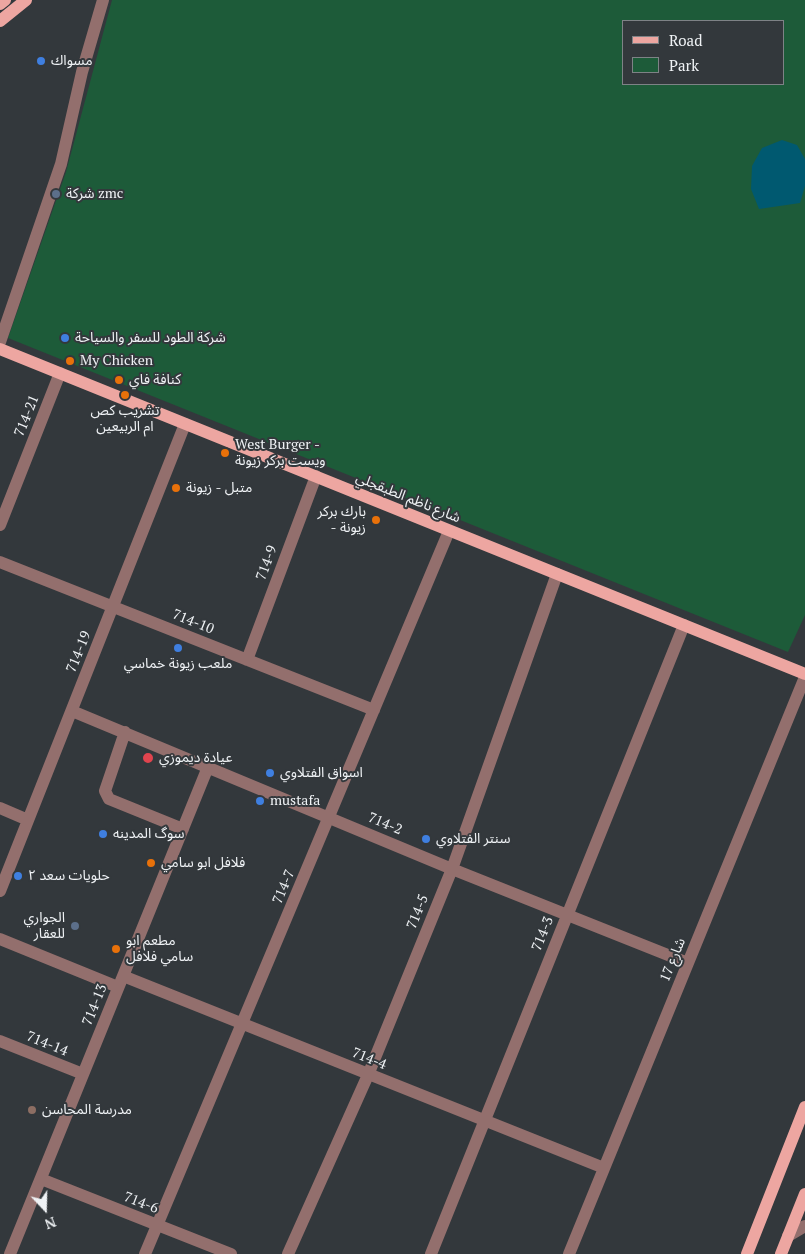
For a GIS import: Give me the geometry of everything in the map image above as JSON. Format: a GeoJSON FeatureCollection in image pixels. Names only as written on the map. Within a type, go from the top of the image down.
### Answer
{"type":"FeatureCollection","features":[{"type":"Feature","properties":{"kind":"main road"},"geometry":{"type":"LineString","coordinates":[[0,4],[5,0]]}},
{"type":"Feature","properties":{"kind":"main road"},"geometry":{"type":"LineString","coordinates":[[0,21],[26,0]]}},
{"type":"Feature","properties":{"kind":"main road","name":"شارع ناظم الطبقجلي"},"geometry":{"type":"LineString","coordinates":[[0,349],[684,625],[805,676]]}},
{"type":"Feature","properties":{"kind":"main road"},"geometry":{"type":"LineString","coordinates":[[746,1254],[805,1107]]}},
{"type":"Feature","properties":{"kind":"main road"},"geometry":{"type":"LineString","coordinates":[[781,1254],[805,1194]]}},
{"type":"Feature","properties":{"kind":"street"},"geometry":{"type":"LineString","coordinates":[[0,342],[62,164],[82,72],[103,0]]}},
{"type":"Feature","properties":{"kind":"street","name":"714-21"},"geometry":{"type":"LineString","coordinates":[[0,525],[60,373]]}},
{"type":"Feature","properties":{"kind":"street","name":"714-19"},"geometry":{"type":"LineString","coordinates":[[0,892],[185,424]]}},
{"type":"Feature","properties":{"kind":"street","name":"714-9"},"geometry":{"type":"LineString","coordinates":[[247,660],[316,476]]}},
{"type":"Feature","properties":{"kind":"street","name":"714-7"},"geometry":{"type":"LineString","coordinates":[[146,1254],[449,531]]}},
{"type":"Feature","properties":{"kind":"street","name":"714-10"},"geometry":{"type":"LineString","coordinates":[[0,562],[374,710]]}},
{"type":"Feature","properties":{"kind":"street","name":"714-5"},"geometry":{"type":"LineString","coordinates":[[288,1254],[368,1075],[452,869],[558,574]]}},
{"type":"Feature","properties":{"kind":"street","name":"714-3"},"geometry":{"type":"LineString","coordinates":[[431,1254],[684,625]]}},
{"type":"Feature","properties":{"kind":"street","name":"شارع 17"},"geometry":{"type":"LineString","coordinates":[[569,1254],[805,676]]}},
{"type":"Feature","properties":{"kind":"street","name":"714-2"},"geometry":{"type":"LineString","coordinates":[[72,711],[329,816],[452,869],[688,963]]}},
{"type":"Feature","properties":{"kind":"street"},"geometry":{"type":"LineString","coordinates":[[124,732],[106,791],[109,799],[183,829]]}},
{"type":"Feature","properties":{"kind":"street","name":"714-13"},"geometry":{"type":"LineString","coordinates":[[10,1254],[208,766]]}},
{"type":"Feature","properties":{"kind":"street"},"geometry":{"type":"LineString","coordinates":[[0,808],[28,820]]}},
{"type":"Feature","properties":{"kind":"street","name":"714-4"},"geometry":{"type":"LineString","coordinates":[[0,938],[242,1024],[604,1168]]}},
{"type":"Feature","properties":{"kind":"street","name":"714-14"},"geometry":{"type":"LineString","coordinates":[[0,1041],[83,1074]]}},
{"type":"Feature","properties":{"kind":"street","name":"714-6"},"geometry":{"type":"LineString","coordinates":[[41,1179],[231,1254]]}},
{"type":"Feature","properties":{"kind":"street"},"geometry":{"type":"LineString","coordinates":[[788,1236],[805,1226]]}},
{"type":"Feature","properties":{"kind":"green space"},"geometry":{"type":"Polygon","coordinates":[[[112,0],[805,0],[805,615],[788,652],[8,338],[66,172],[112,0]]]}},
{"type":"Feature","properties":{"kind":"water"},"geometry":{"type":"Polygon","coordinates":[[[782,140],[797,145],[805,159],[805,186],[800,203],[759,209],[751,189],[752,166],[762,148],[782,140]]]}},
{"type":"Feature","properties":{"kind":"place","name":"مسواك"},"geometry":{"type":"Point","coordinates":[41,61]}},
{"type":"Feature","properties":{"kind":"place","name":"شركة zmc"},"geometry":{"type":"Point","coordinates":[56,194]}},
{"type":"Feature","properties":{"kind":"place","name":"شركة الطود للسفر والسياحة"},"geometry":{"type":"Point","coordinates":[65,338]}},
{"type":"Feature","properties":{"kind":"place","name":"My Chicken"},"geometry":{"type":"Point","coordinates":[70,361]}},
{"type":"Feature","properties":{"kind":"place","name":"كنافة فاي"},"geometry":{"type":"Point","coordinates":[119,380]}},
{"type":"Feature","properties":{"kind":"place","name":"تشريب كص ام الربيعين"},"geometry":{"type":"Point","coordinates":[125,395]}},
{"type":"Feature","properties":{"kind":"place","name":"West Burger - ويست بركر زيونة"},"geometry":{"type":"Point","coordinates":[225,453]}},
{"type":"Feature","properties":{"kind":"place","name":"متبل - زيونة"},"geometry":{"type":"Point","coordinates":[176,488]}},
{"type":"Feature","properties":{"kind":"place","name":"بارك بركر - زيونة"},"geometry":{"type":"Point","coordinates":[376,520]}},
{"type":"Feature","properties":{"kind":"place","name":"ملعب زيونة خماسي"},"geometry":{"type":"Point","coordinates":[178,648]}},
{"type":"Feature","properties":{"kind":"place","name":"عيادة ديموزي"},"geometry":{"type":"Point","coordinates":[148,758]}},
{"type":"Feature","properties":{"kind":"place","name":"اسواق الفتلاوي"},"geometry":{"type":"Point","coordinates":[270,773]}},
{"type":"Feature","properties":{"kind":"place","name":"mustafa"},"geometry":{"type":"Point","coordinates":[260,801]}},
{"type":"Feature","properties":{"kind":"place","name":"سوگ المدينه"},"geometry":{"type":"Point","coordinates":[103,834]}},
{"type":"Feature","properties":{"kind":"place","name":"سنتر الفتلاوي"},"geometry":{"type":"Point","coordinates":[426,839]}},
{"type":"Feature","properties":{"kind":"place","name":"فلافل ابو سامي"},"geometry":{"type":"Point","coordinates":[151,863]}},
{"type":"Feature","properties":{"kind":"place","name":"حلويات سعد ٢"},"geometry":{"type":"Point","coordinates":[18,876]}},
{"type":"Feature","properties":{"kind":"place","name":"الجواري للعقار"},"geometry":{"type":"Point","coordinates":[75,926]}},
{"type":"Feature","properties":{"kind":"place","name":"مطعم ابو سامي فلافل"},"geometry":{"type":"Point","coordinates":[116,949]}},
{"type":"Feature","properties":{"kind":"place","name":"مدرسة المحاسن"},"geometry":{"type":"Point","coordinates":[32,1110]}}]}
